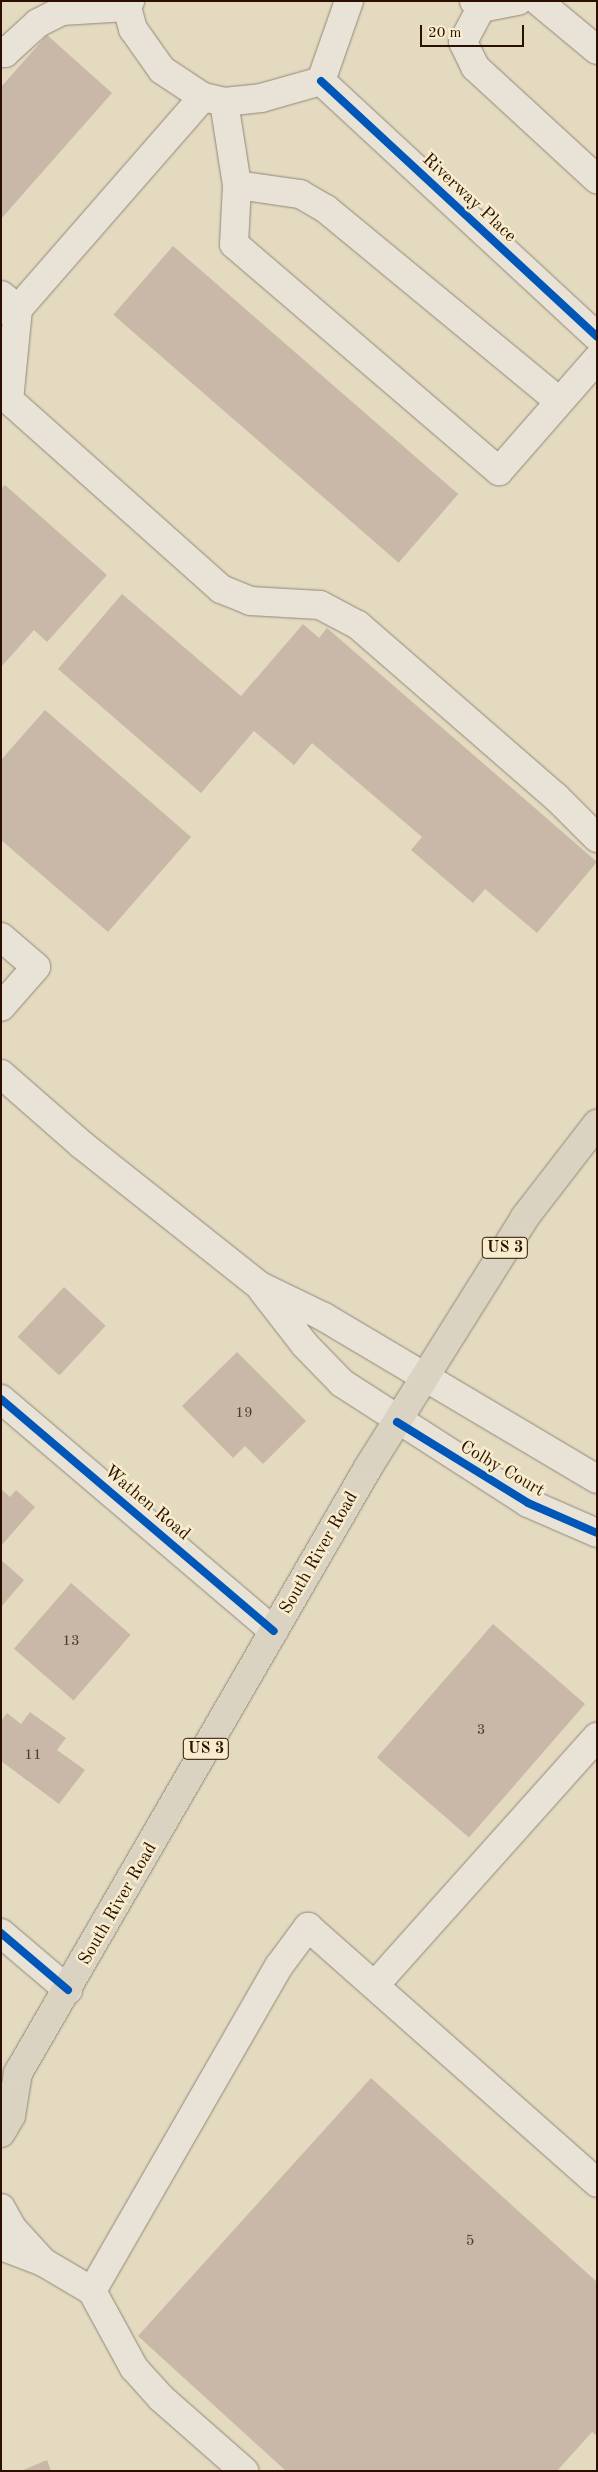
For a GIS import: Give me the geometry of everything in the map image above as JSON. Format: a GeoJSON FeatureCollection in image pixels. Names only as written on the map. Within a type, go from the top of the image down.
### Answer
{"type":"FeatureCollection","features":[{"type":"Feature","properties":{"kind":"main road","name":"South River Road"},"geometry":{"type":"LineString","coordinates":[[1,2133],[11,2116],[9,2078],[68,1990],[422,1378],[525,1217],[597,1124]]}},
{"type":"Feature","properties":{"kind":"street"},"geometry":{"type":"LineString","coordinates":[[1,50],[5,53],[38,23],[62,11],[129,4],[133,29],[162,70],[214,99],[261,98],[320,81],[349,1]]}},
{"type":"Feature","properties":{"kind":"street"},"geometry":{"type":"LineString","coordinates":[[518,1],[478,5],[463,42],[475,67],[597,179]]}},
{"type":"Feature","properties":{"kind":"street"},"geometry":{"type":"LineString","coordinates":[[538,1],[597,50]]}},
{"type":"Feature","properties":{"kind":"street","name":"Riverway Place"},"geometry":{"type":"LineString","coordinates":[[320,81],[597,337]]}},
{"type":"Feature","properties":{"kind":"street"},"geometry":{"type":"LineString","coordinates":[[214,99],[237,185],[234,244],[499,471],[597,359]]}},
{"type":"Feature","properties":{"kind":"street"},"geometry":{"type":"LineString","coordinates":[[214,99],[7,305],[5,405],[222,589],[250,601],[320,605],[358,625],[549,790],[597,838]]}},
{"type":"Feature","properties":{"kind":"street"},"geometry":{"type":"LineString","coordinates":[[237,185],[300,194],[326,209],[559,401]]}},
{"type":"Feature","properties":{"kind":"street"},"geometry":{"type":"LineString","coordinates":[[1,937],[36,967],[1,1007]]}},
{"type":"Feature","properties":{"kind":"street"},"geometry":{"type":"LineString","coordinates":[[1,1074],[82,1145],[260,1286],[324,1317],[422,1378],[597,1479]]}},
{"type":"Feature","properties":{"kind":"street","name":"Colby Court"},"geometry":{"type":"LineString","coordinates":[[260,1286],[305,1345],[342,1383],[397,1422],[528,1504],[597,1533]]}},
{"type":"Feature","properties":{"kind":"street","name":"Wathen Road"},"geometry":{"type":"LineString","coordinates":[[1,1399],[274,1631]]}},
{"type":"Feature","properties":{"kind":"street"},"geometry":{"type":"LineString","coordinates":[[375,1985],[597,1736]]}},
{"type":"Feature","properties":{"kind":"street"},"geometry":{"type":"LineString","coordinates":[[92,2291],[278,1966],[308,1927],[597,2183]]}},
{"type":"Feature","properties":{"kind":"street"},"geometry":{"type":"LineString","coordinates":[[1,1933],[68,1990]]}},
{"type":"Feature","properties":{"kind":"street"},"geometry":{"type":"LineString","coordinates":[[1,2208],[12,2228],[44,2262]]}},
{"type":"Feature","properties":{"kind":"street"},"geometry":{"type":"LineString","coordinates":[[1,2246],[44,2262],[92,2291],[134,2368],[161,2398],[244,2471]]}},
{"type":"Feature","properties":{"kind":"building"},"geometry":{"type":"Polygon","coordinates":[[[47,35],[112,93],[1,219],[1,87],[47,35]]]}},
{"type":"Feature","properties":{"kind":"building"},"geometry":{"type":"Polygon","coordinates":[[[173,246],[458,494],[399,563],[113,315],[173,246]]]}},
{"type":"Feature","properties":{"kind":"building"},"geometry":{"type":"Polygon","coordinates":[[[5,485],[107,575],[47,642],[34,630],[1,667],[1,489],[5,485]]]}},
{"type":"Feature","properties":{"kind":"building"},"geometry":{"type":"Polygon","coordinates":[[[122,594],[241,696],[303,624],[319,638],[327,628],[597,862],[537,933],[485,889],[473,903],[411,850],[422,837],[312,743],[294,765],[254,731],[201,793],[58,669],[122,594]]]}},
{"type":"Feature","properties":{"kind":"building"},"geometry":{"type":"Polygon","coordinates":[[[45,710],[191,837],[108,932],[1,840],[1,760],[45,710]]]}},
{"type":"Feature","properties":{"kind":"building"},"geometry":{"type":"Polygon","coordinates":[[[64,1287],[106,1326],[59,1376],[18,1337],[64,1287]]]}},
{"type":"Feature","properties":{"kind":"building"},"geometry":{"type":"Polygon","coordinates":[[[237,1352],[306,1421],[263,1464],[245,1446],[233,1458],[182,1406],[237,1352]]]}},
{"type":"Feature","properties":{"kind":"building"},"geometry":{"type":"Polygon","coordinates":[[[1,1489],[10,1497],[16,1490],[35,1507],[1,1546],[1,1489]]]}},
{"type":"Feature","properties":{"kind":"building"},"geometry":{"type":"Polygon","coordinates":[[[1,1560],[24,1580],[1,1607],[1,1560]]]}},
{"type":"Feature","properties":{"kind":"building"},"geometry":{"type":"Polygon","coordinates":[[[71,1583],[131,1635],[74,1700],[14,1649],[71,1583]]]}},
{"type":"Feature","properties":{"kind":"building"},"geometry":{"type":"Polygon","coordinates":[[[493,1624],[585,1704],[469,1838],[377,1758],[493,1624]]]}},
{"type":"Feature","properties":{"kind":"building"},"geometry":{"type":"Polygon","coordinates":[[[30,1712],[66,1738],[57,1750],[85,1770],[59,1804],[1,1761],[1,1721],[7,1713],[21,1724],[30,1712]]]}},
{"type":"Feature","properties":{"kind":"building"},"geometry":{"type":"Polygon","coordinates":[[[371,2078],[597,2282],[597,2436],[592,2432],[557,2471],[286,2471],[138,2336],[371,2078]]]}},
{"type":"Feature","properties":{"kind":"building"},"geometry":{"type":"Polygon","coordinates":[[[47,2460],[51,2471],[21,2471],[47,2460]]]}},
{"type":"Feature","properties":{"kind":"cycle path"},"geometry":{"type":"LineString","coordinates":[[321,81],[597,337]]}},
{"type":"Feature","properties":{"kind":"cycle path"},"geometry":{"type":"LineString","coordinates":[[1,1399],[274,1631]]}},
{"type":"Feature","properties":{"kind":"cycle path"},"geometry":{"type":"LineString","coordinates":[[397,1422],[528,1503],[597,1533]]}},
{"type":"Feature","properties":{"kind":"cycle path"},"geometry":{"type":"LineString","coordinates":[[1,1933],[68,1990]]}}]}
